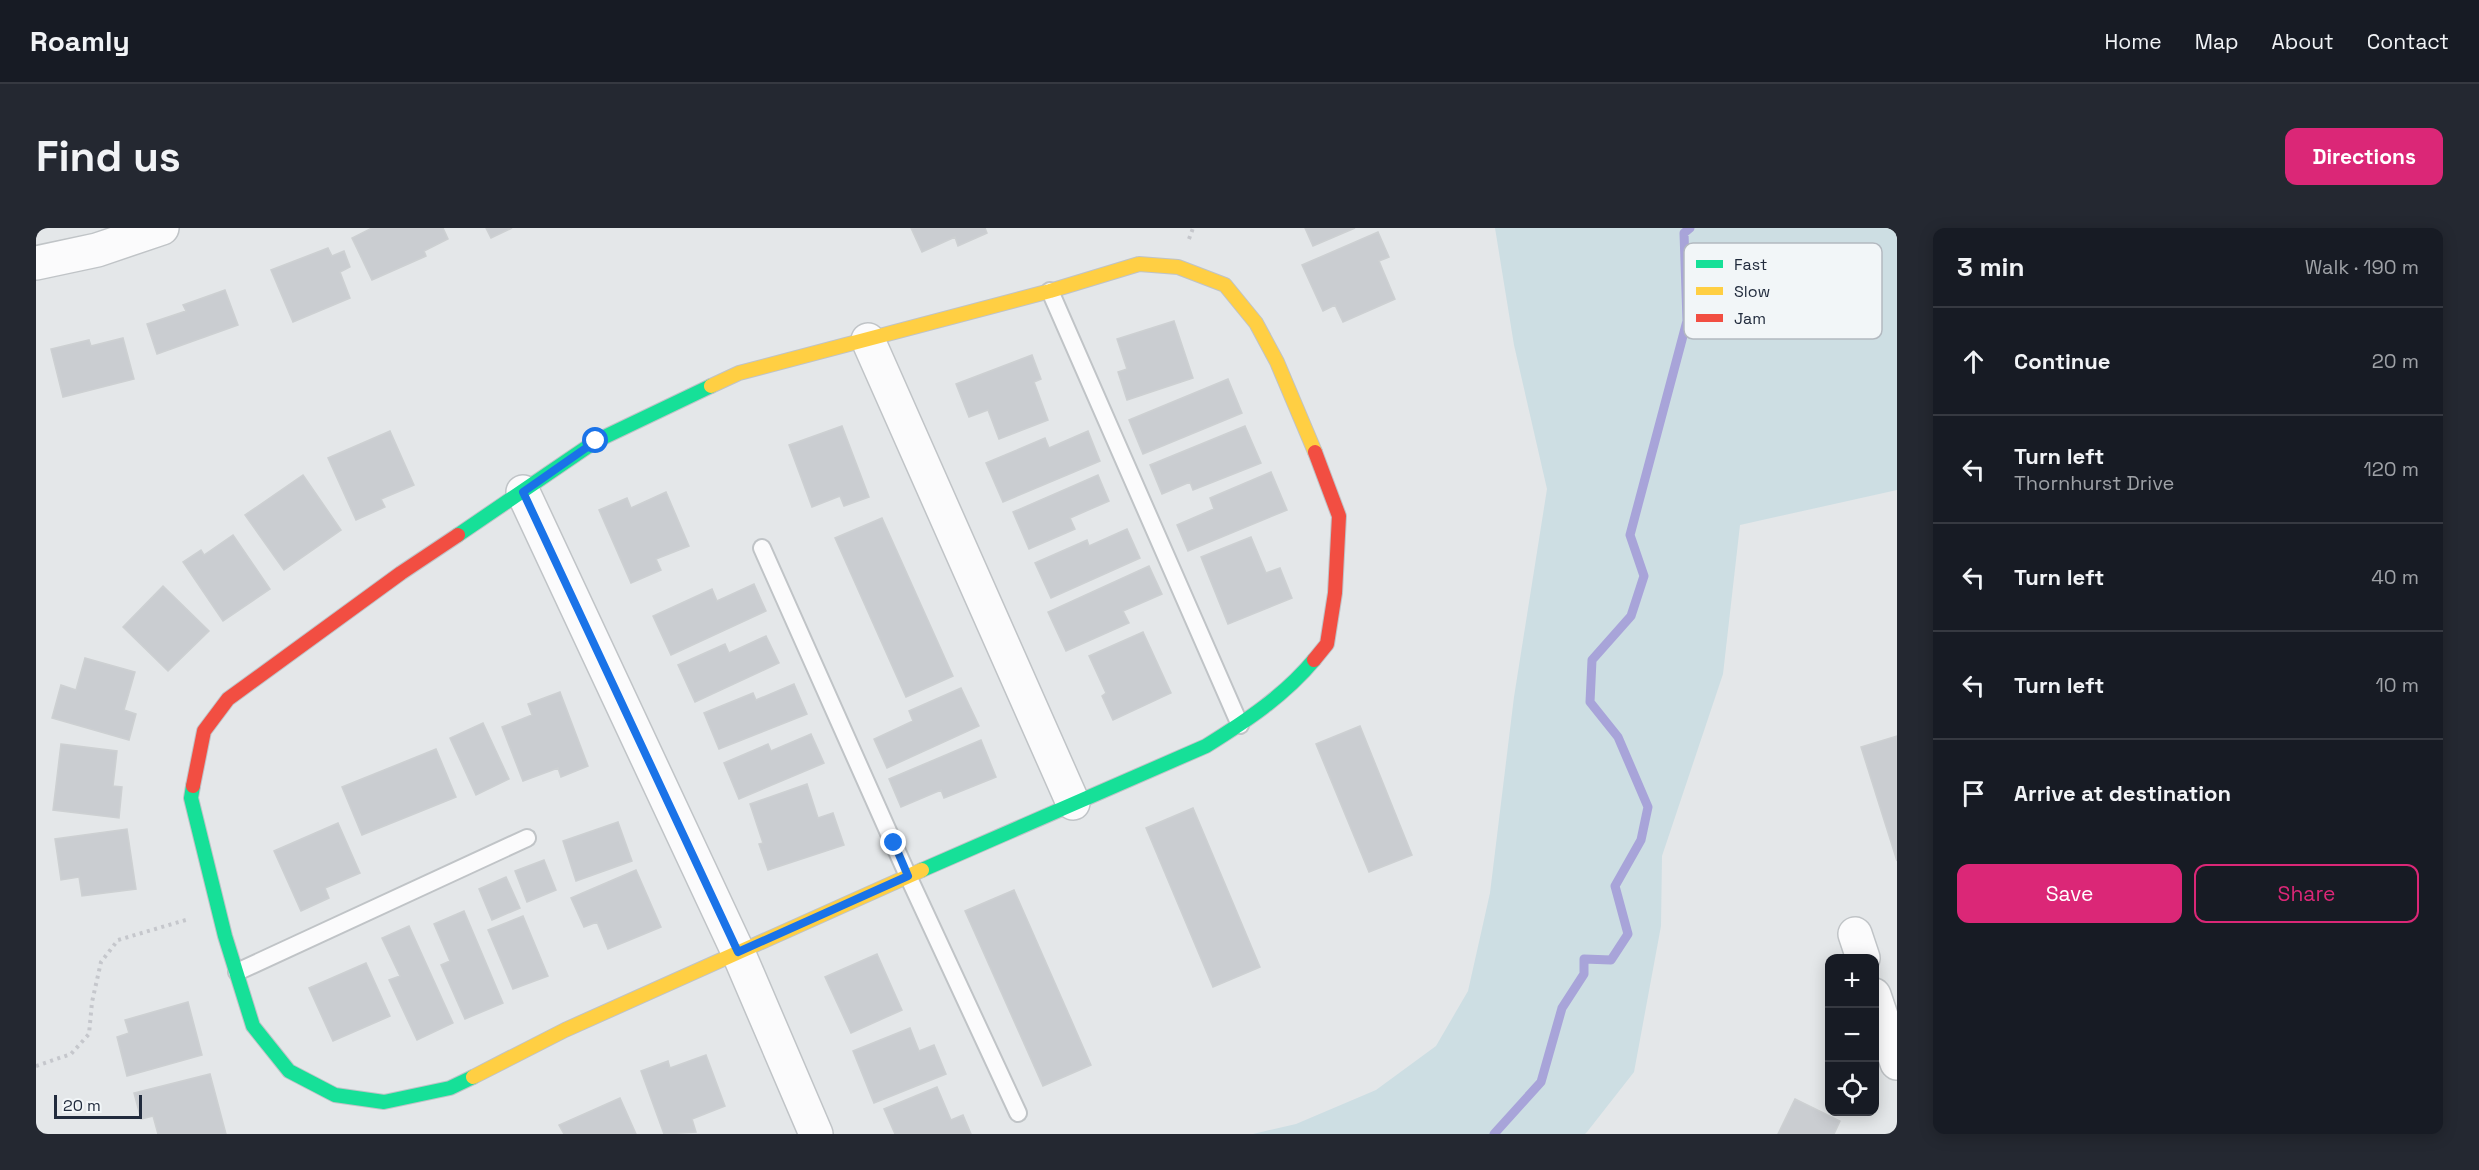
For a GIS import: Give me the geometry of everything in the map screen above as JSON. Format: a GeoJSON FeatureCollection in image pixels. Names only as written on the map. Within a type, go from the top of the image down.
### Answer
{"type":"FeatureCollection","features":[{"type":"Feature","properties":{"kind":"street"},"geometry":{"type":"LineString","coordinates":[[36,263],[97,250],[162,228]]}},
{"type":"Feature","properties":{"kind":"street"},"geometry":{"type":"LineString","coordinates":[[1139,264],[1178,267],[1225,285],[1256,323],[1281,372],[1340,516],[1335,593],[1327,644],[1294,684],[1206,746],[908,876],[565,1030],[450,1088],[384,1102],[335,1095],[289,1071],[253,1026],[219,911],[191,798],[204,731],[228,699],[401,573],[596,441],[739,373],[1050,291],[1139,264]]}},
{"type":"Feature","properties":{"kind":"street"},"geometry":{"type":"LineString","coordinates":[[868,340],[1073,803]]}},
{"type":"Feature","properties":{"kind":"street"},"geometry":{"type":"LineString","coordinates":[[523,492],[738,952],[816,1134]]}},
{"type":"Feature","properties":{"kind":"street"},"geometry":{"type":"LineString","coordinates":[[1879,1007],[1897,1063]]}},
{"type":"Feature","properties":{"kind":"lane"},"geometry":{"type":"LineString","coordinates":[[1050,291],[1240,724]]}},
{"type":"Feature","properties":{"kind":"lane"},"geometry":{"type":"LineString","coordinates":[[762,548],[908,876],[1018,1113]]}},
{"type":"Feature","properties":{"kind":"lane"},"geometry":{"type":"LineString","coordinates":[[237,972],[527,838]]}},
{"type":"Feature","properties":{"kind":"path"},"geometry":{"type":"LineString","coordinates":[[36,1066],[71,1054],[89,1034],[92,1002],[101,962],[118,940],[219,911]]}},
{"type":"Feature","properties":{"kind":"shaded area"},"geometry":{"type":"Polygon","coordinates":[[[1495,228],[1897,228],[1897,490],[1740,525],[1723,674],[1662,856],[1661,926],[1634,1072],[1585,1134],[1253,1134],[1296,1124],[1376,1090],[1436,1046],[1468,991],[1490,893],[1514,697],[1547,489],[1514,345],[1495,228]]]}},
{"type":"Feature","properties":{"kind":"building"},"geometry":{"type":"Polygon","coordinates":[[[372,228],[443,228],[448,239],[424,251],[426,256],[372,280],[352,238],[372,228]]]}},
{"type":"Feature","properties":{"kind":"building"},"geometry":{"type":"Polygon","coordinates":[[[486,228],[512,228],[491,238],[486,228]]]}},
{"type":"Feature","properties":{"kind":"building"},"geometry":{"type":"Polygon","coordinates":[[[911,228],[985,228],[987,233],[958,246],[955,237],[922,252],[911,228]]]}},
{"type":"Feature","properties":{"kind":"building"},"geometry":{"type":"Polygon","coordinates":[[[1305,228],[1355,228],[1313,246],[1305,228]]]}},
{"type":"Feature","properties":{"kind":"building"},"geometry":{"type":"Polygon","coordinates":[[[1378,232],[1389,257],[1379,261],[1395,299],[1343,322],[1335,305],[1323,311],[1302,265],[1378,232]]]}},
{"type":"Feature","properties":{"kind":"building"},"geometry":{"type":"Polygon","coordinates":[[[328,248],[332,256],[344,251],[350,267],[340,272],[350,298],[293,322],[271,270],[328,248]]]}},
{"type":"Feature","properties":{"kind":"building"},"geometry":{"type":"Polygon","coordinates":[[[225,290],[238,325],[157,354],[147,324],[186,311],[183,305],[225,290]]]}},
{"type":"Feature","properties":{"kind":"building"},"geometry":{"type":"Polygon","coordinates":[[[1174,321],[1193,378],[1127,400],[1118,372],[1127,369],[1117,339],[1174,321]]]}},
{"type":"Feature","properties":{"kind":"building"},"geometry":{"type":"Polygon","coordinates":[[[123,338],[134,379],[63,397],[51,349],[89,340],[91,346],[123,338]]]}},
{"type":"Feature","properties":{"kind":"building"},"geometry":{"type":"Polygon","coordinates":[[[1032,355],[1041,379],[1034,382],[1048,420],[999,439],[988,410],[969,417],[956,384],[1032,355]]]}},
{"type":"Feature","properties":{"kind":"building"},"geometry":{"type":"Polygon","coordinates":[[[1228,379],[1242,413],[1143,454],[1129,420],[1228,379]]]}},
{"type":"Feature","properties":{"kind":"building"},"geometry":{"type":"Polygon","coordinates":[[[842,426],[869,497],[844,506],[840,496],[812,507],[789,445],[842,426]]]}},
{"type":"Feature","properties":{"kind":"building"},"geometry":{"type":"Polygon","coordinates":[[[1245,426],[1261,463],[1193,490],[1190,482],[1162,494],[1150,465],[1245,426]]]}},
{"type":"Feature","properties":{"kind":"building"},"geometry":{"type":"Polygon","coordinates":[[[390,431],[414,485],[381,499],[385,507],[356,520],[328,458],[390,431]]]}},
{"type":"Feature","properties":{"kind":"building"},"geometry":{"type":"Polygon","coordinates":[[[1088,431],[1100,461],[1003,502],[986,463],[1045,438],[1049,448],[1088,431]]]}},
{"type":"Feature","properties":{"kind":"building"},"geometry":{"type":"Polygon","coordinates":[[[1271,472],[1287,510],[1188,551],[1177,525],[1214,509],[1210,498],[1271,472]]]}},
{"type":"Feature","properties":{"kind":"building"},"geometry":{"type":"Polygon","coordinates":[[[303,475],[341,530],[284,570],[245,515],[303,475]]]}},
{"type":"Feature","properties":{"kind":"building"},"geometry":{"type":"Polygon","coordinates":[[[1098,475],[1109,501],[1070,518],[1075,529],[1029,549],[1013,512],[1098,475]]]}},
{"type":"Feature","properties":{"kind":"building"},"geometry":{"type":"Polygon","coordinates":[[[666,492],[689,546],[656,559],[661,570],[631,583],[599,510],[627,498],[631,508],[666,492]]]}},
{"type":"Feature","properties":{"kind":"building"},"geometry":{"type":"Polygon","coordinates":[[[882,518],[953,676],[906,697],[835,538],[882,518]]]}},
{"type":"Feature","properties":{"kind":"building"},"geometry":{"type":"Polygon","coordinates":[[[1127,529],[1140,558],[1051,598],[1035,563],[1087,540],[1089,546],[1127,529]]]}},
{"type":"Feature","properties":{"kind":"building"},"geometry":{"type":"Polygon","coordinates":[[[233,535],[270,589],[223,621],[183,562],[201,550],[204,555],[233,535]]]}},
{"type":"Feature","properties":{"kind":"building"},"geometry":{"type":"Polygon","coordinates":[[[1251,537],[1266,573],[1280,568],[1292,598],[1228,624],[1201,557],[1251,537]]]}},
{"type":"Feature","properties":{"kind":"building"},"geometry":{"type":"Polygon","coordinates":[[[1149,566],[1162,594],[1123,611],[1129,623],[1066,651],[1048,612],[1149,566]]]}},
{"type":"Feature","properties":{"kind":"building"},"geometry":{"type":"Polygon","coordinates":[[[754,584],[766,611],[671,655],[653,616],[712,589],[717,601],[754,584]]]}},
{"type":"Feature","properties":{"kind":"building"},"geometry":{"type":"Polygon","coordinates":[[[163,586],[209,631],[168,671],[123,627],[163,586]]]}},
{"type":"Feature","properties":{"kind":"building"},"geometry":{"type":"Polygon","coordinates":[[[1143,632],[1171,693],[1113,720],[1102,696],[1106,693],[1089,656],[1143,632]]]}},
{"type":"Feature","properties":{"kind":"building"},"geometry":{"type":"Polygon","coordinates":[[[766,636],[779,663],[695,702],[678,665],[725,644],[729,653],[766,636]]]}},
{"type":"Feature","properties":{"kind":"building"},"geometry":{"type":"Polygon","coordinates":[[[85,658],[135,672],[124,710],[136,714],[129,740],[52,718],[61,685],[76,690],[85,658]]]}},
{"type":"Feature","properties":{"kind":"building"},"geometry":{"type":"Polygon","coordinates":[[[794,684],[807,714],[719,749],[704,713],[753,693],[756,700],[794,684]]]}},
{"type":"Feature","properties":{"kind":"building"},"geometry":{"type":"Polygon","coordinates":[[[961,688],[979,726],[887,768],[874,739],[913,721],[909,711],[961,688]]]}},
{"type":"Feature","properties":{"kind":"building"},"geometry":{"type":"Polygon","coordinates":[[[560,692],[588,766],[561,777],[558,768],[523,781],[502,727],[532,715],[528,704],[560,692]]]}},
{"type":"Feature","properties":{"kind":"building"},"geometry":{"type":"Polygon","coordinates":[[[483,723],[509,779],[476,795],[450,738],[483,723]]]}},
{"type":"Feature","properties":{"kind":"building"},"geometry":{"type":"Polygon","coordinates":[[[1360,726],[1412,855],[1369,872],[1316,744],[1360,726]]]}},
{"type":"Feature","properties":{"kind":"building"},"geometry":{"type":"Polygon","coordinates":[[[811,734],[824,763],[739,799],[724,763],[768,744],[771,751],[811,734]]]}},
{"type":"Feature","properties":{"kind":"building"},"geometry":{"type":"Polygon","coordinates":[[[1897,736],[1897,861],[1861,747],[1897,736]]]}},
{"type":"Feature","properties":{"kind":"building"},"geometry":{"type":"Polygon","coordinates":[[[981,740],[996,777],[944,798],[941,790],[901,807],[889,779],[981,740]]]}},
{"type":"Feature","properties":{"kind":"building"},"geometry":{"type":"Polygon","coordinates":[[[61,744],[117,751],[113,786],[122,787],[119,818],[53,810],[61,744]]]}},
{"type":"Feature","properties":{"kind":"building"},"geometry":{"type":"Polygon","coordinates":[[[436,749],[456,797],[362,835],[342,787],[436,749]]]}},
{"type":"Feature","properties":{"kind":"building"},"geometry":{"type":"Polygon","coordinates":[[[807,784],[818,818],[833,813],[844,845],[768,870],[759,844],[763,843],[750,804],[807,784]]]}},
{"type":"Feature","properties":{"kind":"building"},"geometry":{"type":"Polygon","coordinates":[[[1193,808],[1260,967],[1213,987],[1146,828],[1193,808]]]}},
{"type":"Feature","properties":{"kind":"building"},"geometry":{"type":"Polygon","coordinates":[[[618,822],[632,861],[576,881],[563,841],[618,822]]]}},
{"type":"Feature","properties":{"kind":"building"},"geometry":{"type":"Polygon","coordinates":[[[338,823],[360,873],[325,888],[329,898],[301,911],[274,851],[338,823]]]}},
{"type":"Feature","properties":{"kind":"building"},"geometry":{"type":"Polygon","coordinates":[[[127,829],[136,889],[82,896],[79,877],[61,880],[55,839],[127,829]]]}},
{"type":"Feature","properties":{"kind":"building"},"geometry":{"type":"Polygon","coordinates":[[[544,860],[556,890],[527,902],[515,871],[544,860]]]}},
{"type":"Feature","properties":{"kind":"building"},"geometry":{"type":"Polygon","coordinates":[[[636,870],[661,927],[608,949],[597,922],[584,927],[571,898],[636,870]]]}},
{"type":"Feature","properties":{"kind":"building"},"geometry":{"type":"Polygon","coordinates":[[[506,877],[520,908],[492,920],[479,889],[506,877]]]}},
{"type":"Feature","properties":{"kind":"building"},"geometry":{"type":"Polygon","coordinates":[[[1014,890],[1091,1065],[1043,1086],[965,911],[1014,890]]]}},
{"type":"Feature","properties":{"kind":"building"},"geometry":{"type":"Polygon","coordinates":[[[464,911],[503,1003],[465,1019],[441,965],[450,961],[434,924],[464,911]]]}},
{"type":"Feature","properties":{"kind":"building"},"geometry":{"type":"Polygon","coordinates":[[[523,916],[548,976],[513,989],[488,930],[523,916]]]}},
{"type":"Feature","properties":{"kind":"building"},"geometry":{"type":"Polygon","coordinates":[[[409,926],[453,1023],[417,1040],[389,980],[400,976],[382,938],[409,926]]]}},
{"type":"Feature","properties":{"kind":"building"},"geometry":{"type":"Polygon","coordinates":[[[877,954],[902,1010],[851,1033],[825,977],[877,954]]]}},
{"type":"Feature","properties":{"kind":"building"},"geometry":{"type":"Polygon","coordinates":[[[366,963],[390,1016],[333,1041],[309,988],[366,963]]]}},
{"type":"Feature","properties":{"kind":"building"},"geometry":{"type":"Polygon","coordinates":[[[188,1002],[202,1055],[127,1076],[117,1037],[129,1033],[125,1020],[188,1002]]]}},
{"type":"Feature","properties":{"kind":"building"},"geometry":{"type":"Polygon","coordinates":[[[910,1028],[919,1051],[934,1045],[946,1074],[874,1103],[853,1051],[910,1028]]]}},
{"type":"Feature","properties":{"kind":"building"},"geometry":{"type":"Polygon","coordinates":[[[706,1055],[725,1106],[692,1119],[696,1132],[664,1134],[641,1071],[668,1061],[670,1068],[706,1055]]]}},
{"type":"Feature","properties":{"kind":"building"},"geometry":{"type":"Polygon","coordinates":[[[210,1074],[226,1134],[158,1134],[153,1116],[141,1119],[134,1093],[210,1074]]]}},
{"type":"Feature","properties":{"kind":"building"},"geometry":{"type":"Polygon","coordinates":[[[937,1087],[951,1120],[963,1115],[971,1134],[895,1134],[884,1109],[937,1087]]]}},
{"type":"Feature","properties":{"kind":"building"},"geometry":{"type":"Polygon","coordinates":[[[620,1098],[636,1134],[564,1134],[559,1125],[620,1098]]]}},
{"type":"Feature","properties":{"kind":"building"},"geometry":{"type":"Polygon","coordinates":[[[1795,1099],[1825,1114],[1825,1116],[1840,1121],[1834,1134],[1778,1134],[1795,1099]]]}},
{"type":"Feature","properties":{"kind":"waterway"},"geometry":{"type":"LineString","coordinates":[[1684,243],[1684,233],[1690,228]]}},
{"type":"Feature","properties":{"kind":"waterway"},"geometry":{"type":"LineString","coordinates":[[1494,1134],[1541,1082],[1562,1008],[1584,974],[1584,959],[1611,960],[1628,934],[1615,886],[1641,840],[1648,807],[1618,737],[1590,702],[1592,660],[1631,616],[1644,576],[1630,535],[1684,332]]}},
{"type":"Feature","properties":{"kind":"traffic: fast"},"geometry":{"type":"LineString","coordinates":[[458,535],[596,441],[711,386]]}},
{"type":"Feature","properties":{"kind":"traffic: fast"},"geometry":{"type":"LineString","coordinates":[[922,870],[1206,746],[1277,696],[1314,660]]}},
{"type":"Feature","properties":{"kind":"traffic: fast"},"geometry":{"type":"LineString","coordinates":[[193,786],[191,798],[225,936],[253,1026],[289,1071],[335,1095],[384,1102],[450,1088],[473,1077]]}},
{"type":"Feature","properties":{"kind":"traffic: slow"},"geometry":{"type":"LineString","coordinates":[[1139,264],[1178,267],[1225,285],[1256,323],[1277,362],[1315,452]]}},
{"type":"Feature","properties":{"kind":"traffic: slow"},"geometry":{"type":"LineString","coordinates":[[711,386],[739,373],[1050,291],[1139,264]]}},
{"type":"Feature","properties":{"kind":"traffic: slow"},"geometry":{"type":"LineString","coordinates":[[473,1077],[565,1030],[922,870]]}},
{"type":"Feature","properties":{"kind":"traffic: jam"},"geometry":{"type":"LineString","coordinates":[[1314,660],[1327,644],[1335,593],[1339,516],[1315,452]]}},
{"type":"Feature","properties":{"kind":"traffic: jam"},"geometry":{"type":"LineString","coordinates":[[193,786],[204,731],[228,699],[401,573],[458,535]]}},
{"type":"Feature","properties":{"kind":"route"},"geometry":{"type":"LineString","coordinates":[[596,441],[523,492],[738,952],[908,876],[894,843]]}}]}
